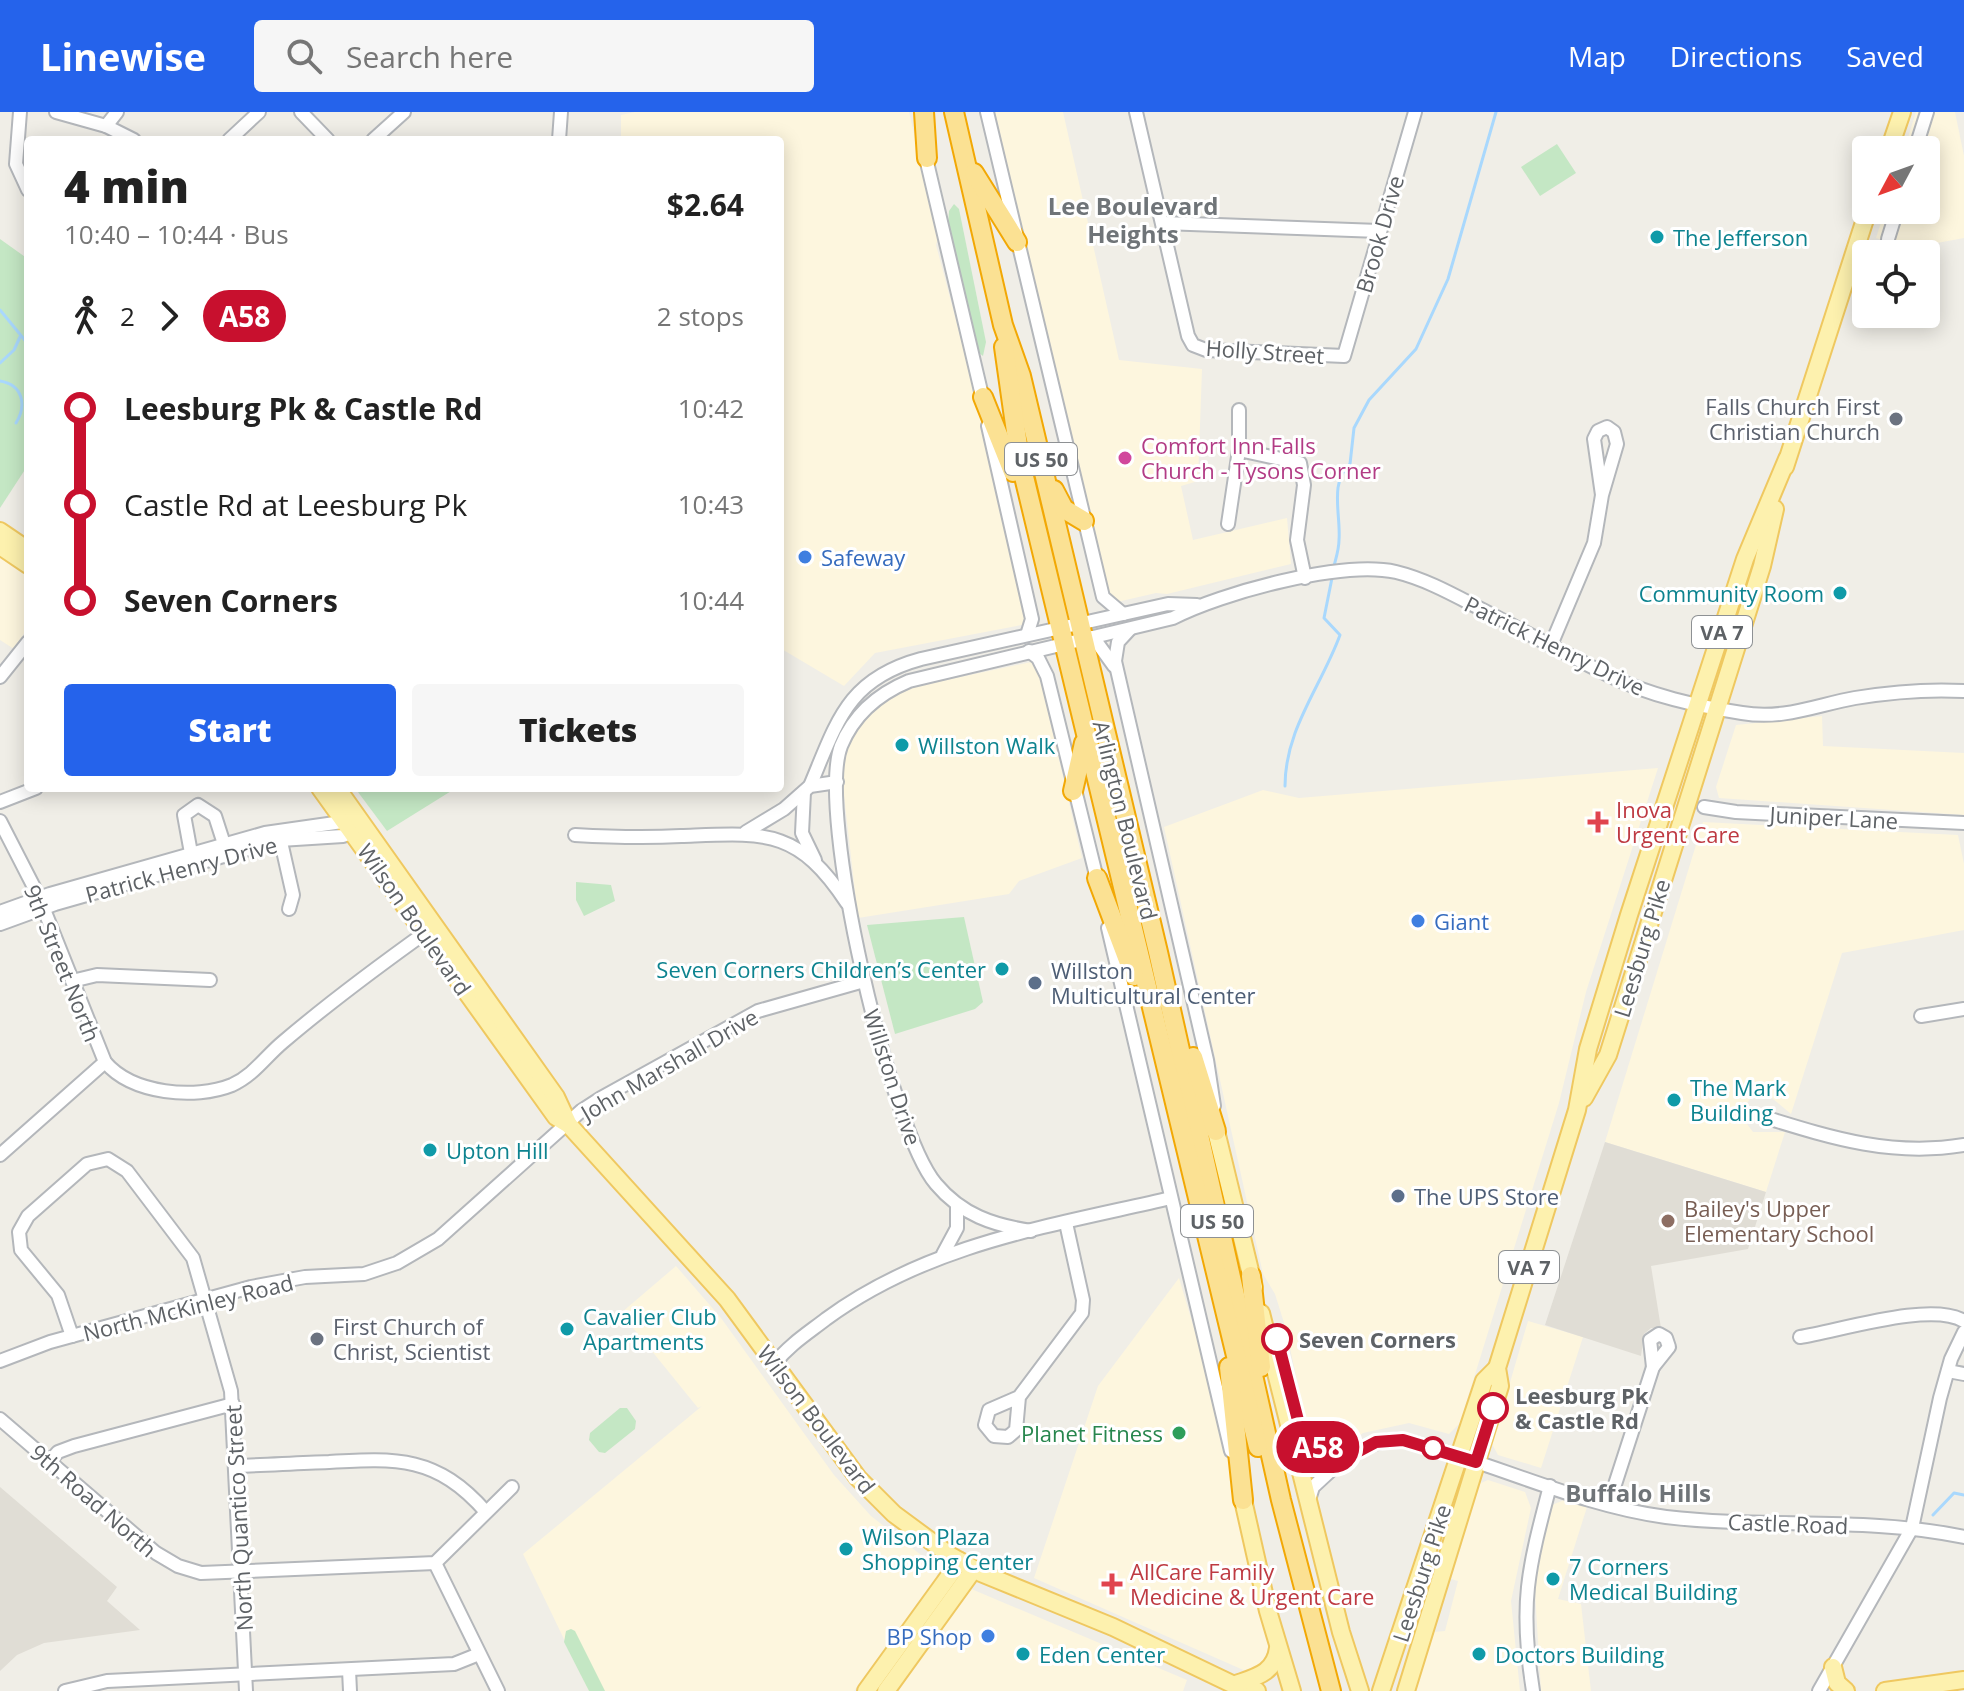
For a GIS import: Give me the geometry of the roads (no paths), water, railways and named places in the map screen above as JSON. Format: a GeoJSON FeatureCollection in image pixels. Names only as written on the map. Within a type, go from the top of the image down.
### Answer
{"type":"FeatureCollection","features":[{"type":"Feature","properties":{"kind":"highway"},"geometry":{"type":"LineString","coordinates":[[924,112],[927,158]]}},
{"type":"Feature","properties":{"kind":"highway","name":"Arlington Boulevard"},"geometry":{"type":"LineString","coordinates":[[954,112],[1003,325],[1021,376],[1072,594],[1085,736],[1318,1691]]}},
{"type":"Feature","properties":{"kind":"highway"},"geometry":{"type":"LineString","coordinates":[[964,154],[1017,242]]}},
{"type":"Feature","properties":{"kind":"highway","name":"Arlington Boulevard"},"geometry":{"type":"LineString","coordinates":[[1003,325],[1005,377],[1020,460],[1039,531],[1076,635],[1158,952],[1313,1634],[1331,1691]]}},
{"type":"Feature","properties":{"kind":"highway"},"geometry":{"type":"LineString","coordinates":[[983,397],[1039,531]]}},
{"type":"Feature","properties":{"kind":"highway"},"geometry":{"type":"LineString","coordinates":[[1041,460],[1064,509],[1085,523],[1069,543],[1072,594]]}},
{"type":"Feature","properties":{"kind":"highway"},"geometry":{"type":"LineString","coordinates":[[1073,791],[1085,736]]}},
{"type":"Feature","properties":{"kind":"highway"},"geometry":{"type":"LineString","coordinates":[[1097,878],[1176,1100]]}},
{"type":"Feature","properties":{"kind":"highway"},"geometry":{"type":"LineString","coordinates":[[1158,952],[1216,1131]]}},
{"type":"Feature","properties":{"kind":"highway"},"geometry":{"type":"LineString","coordinates":[[1197,1195],[1230,1372],[1243,1500]]}},
{"type":"Feature","properties":{"kind":"highway"},"geometry":{"type":"LineString","coordinates":[[1251,1276],[1265,1422]]}},
{"type":"Feature","properties":{"kind":"main road"},"geometry":{"type":"LineString","coordinates":[[1894,136],[1902,112]]}},
{"type":"Feature","properties":{"kind":"main road","name":"Leesburg Pike"},"geometry":{"type":"LineString","coordinates":[[1406,1691],[1468,1459],[1484,1381],[1497,1368],[1577,1110],[1588,1049],[1698,704],[1745,559],[1787,459],[1863,224]]}},
{"type":"Feature","properties":{"kind":"main road","name":"Leesburg Pike"},"geometry":{"type":"LineString","coordinates":[[1577,1110],[1608,1055],[1762,566],[1787,459]]}},
{"type":"Feature","properties":{"kind":"main road"},"geometry":{"type":"LineString","coordinates":[[0,531],[24,547]]}},
{"type":"Feature","properties":{"kind":"main road"},"geometry":{"type":"LineString","coordinates":[[0,546],[24,562]]}},
{"type":"Feature","properties":{"kind":"main road","name":"Wilson Boulevard"},"geometry":{"type":"LineString","coordinates":[[324,792],[355,825],[556,1097],[569,1125],[727,1299],[873,1495],[967,1565],[1113,1627],[1238,1688],[1257,1691]]}},
{"type":"Feature","properties":{"kind":"main road","name":"Wilson Boulevard"},"geometry":{"type":"LineString","coordinates":[[339,792],[355,825]]}},
{"type":"Feature","properties":{"kind":"main road"},"geometry":{"type":"LineString","coordinates":[[1216,1131],[1296,1454],[1360,1691]]}},
{"type":"Feature","properties":{"kind":"main road","name":"Leesburg Pike"},"geometry":{"type":"LineString","coordinates":[[1381,1691],[1468,1459]]}},
{"type":"Feature","properties":{"kind":"main road"},"geometry":{"type":"LineString","coordinates":[[1243,1500],[1292,1691]]}},
{"type":"Feature","properties":{"kind":"main road"},"geometry":{"type":"LineString","coordinates":[[866,1691],[967,1565]]}},
{"type":"Feature","properties":{"kind":"main road"},"geometry":{"type":"LineString","coordinates":[[886,1691],[967,1565]]}},
{"type":"Feature","properties":{"kind":"main road"},"geometry":{"type":"LineString","coordinates":[[1238,1688],[1268,1671],[1276,1658],[1278,1646]]}},
{"type":"Feature","properties":{"kind":"main road"},"geometry":{"type":"LineString","coordinates":[[1352,1670],[1365,1678],[1374,1677],[1393,1658]]}},
{"type":"Feature","properties":{"kind":"main road"},"geometry":{"type":"LineString","coordinates":[[1833,1667],[1837,1683],[1846,1691]]}},
{"type":"Feature","properties":{"kind":"main road"},"geometry":{"type":"LineString","coordinates":[[1885,1691],[1964,1680]]}},
{"type":"Feature","properties":{"kind":"street"},"geometry":{"type":"LineString","coordinates":[[20,112],[16,164],[24,181]]}},
{"type":"Feature","properties":{"kind":"street"},"geometry":{"type":"LineString","coordinates":[[56,112],[106,126],[126,136]]}},
{"type":"Feature","properties":{"kind":"street"},"geometry":{"type":"LineString","coordinates":[[106,126],[117,112]]}},
{"type":"Feature","properties":{"kind":"street"},"geometry":{"type":"LineString","coordinates":[[233,136],[259,112]]}},
{"type":"Feature","properties":{"kind":"street"},"geometry":{"type":"LineString","coordinates":[[301,112],[324,136]]}},
{"type":"Feature","properties":{"kind":"street"},"geometry":{"type":"LineString","coordinates":[[377,136],[404,112]]}},
{"type":"Feature","properties":{"kind":"street"},"geometry":{"type":"LineString","coordinates":[[559,136],[561,112]]}},
{"type":"Feature","properties":{"kind":"street"},"geometry":{"type":"LineString","coordinates":[[914,112],[983,397],[1032,619],[1027,635]]}},
{"type":"Feature","properties":{"kind":"street"},"geometry":{"type":"LineString","coordinates":[[987,112],[1103,597],[1123,614]]}},
{"type":"Feature","properties":{"kind":"street"},"geometry":{"type":"LineString","coordinates":[[1136,112],[1163,223],[1379,231]]}},
{"type":"Feature","properties":{"kind":"street","name":"Brook Drive"},"geometry":{"type":"LineString","coordinates":[[1344,356],[1415,112]]}},
{"type":"Feature","properties":{"kind":"street"},"geometry":{"type":"LineString","coordinates":[[1919,136],[1927,112]]}},
{"type":"Feature","properties":{"kind":"street","name":"Holly Street"},"geometry":{"type":"LineString","coordinates":[[1163,223],[1190,340],[1206,350],[1344,356]]}},
{"type":"Feature","properties":{"kind":"street"},"geometry":{"type":"LineString","coordinates":[[1888,239],[1893,224]]}},
{"type":"Feature","properties":{"kind":"street"},"geometry":{"type":"LineString","coordinates":[[1228,524],[1239,450],[1239,410]]}},
{"type":"Feature","properties":{"kind":"street"},"geometry":{"type":"LineString","coordinates":[[1551,645],[1594,543],[1602,495],[1617,444],[1614,432],[1607,427],[1598,431],[1594,439],[1602,495]]}},
{"type":"Feature","properties":{"kind":"street"},"geometry":{"type":"LineString","coordinates":[[1239,450],[1300,463],[1304,485],[1297,540],[1305,578]]}},
{"type":"Feature","properties":{"kind":"street","name":"Patrick Henry Drive"},"geometry":{"type":"LineString","coordinates":[[849,906],[816,863],[802,833],[807,789],[842,711],[877,677],[903,664],[1027,635],[1076,635],[1173,618],[1198,605],[1349,569],[1373,569],[1411,576],[1629,684],[1717,708],[1751,714],[1790,715],[1857,698],[1908,692],[1964,691]]}},
{"type":"Feature","properties":{"kind":"street","name":"Patrick Henry Drive"},"geometry":{"type":"LineString","coordinates":[[849,906],[837,782],[840,748],[851,726],[886,690],[909,681],[1029,651],[1123,614],[1168,604],[1198,605]]}},
{"type":"Feature","properties":{"kind":"street"},"geometry":{"type":"LineString","coordinates":[[1132,627],[1120,638],[1116,651],[1120,682],[1212,1087],[1216,1131]]}},
{"type":"Feature","properties":{"kind":"street"},"geometry":{"type":"LineString","coordinates":[[1076,635],[1112,661],[1120,682]]}},
{"type":"Feature","properties":{"kind":"street"},"geometry":{"type":"LineString","coordinates":[[0,677],[24,647]]}},
{"type":"Feature","properties":{"kind":"street"},"geometry":{"type":"LineString","coordinates":[[1029,651],[1038,658],[1047,676],[1243,1500]]}},
{"type":"Feature","properties":{"kind":"street"},"geometry":{"type":"LineString","coordinates":[[746,832],[807,789],[837,782]]}},
{"type":"Feature","properties":{"kind":"street"},"geometry":{"type":"LineString","coordinates":[[0,802],[26,792]]}},
{"type":"Feature","properties":{"kind":"street","name":"Patrick Henry Drive"},"geometry":{"type":"LineString","coordinates":[[191,853],[184,815],[198,805],[215,816],[224,844]]}},
{"type":"Feature","properties":{"kind":"street","name":"Juniper Lane"},"geometry":{"type":"LineString","coordinates":[[1704,807],[1736,812],[1964,823]]}},
{"type":"Feature","properties":{"kind":"street","name":"9th Street North"},"geometry":{"type":"LineString","coordinates":[[0,821],[41,902],[105,1062]]}},
{"type":"Feature","properties":{"kind":"street","name":"Patrick Henry Drive"},"geometry":{"type":"LineString","coordinates":[[0,924],[41,902],[191,853],[224,844],[355,825]]}},
{"type":"Feature","properties":{"kind":"street","name":"Patrick Henry Drive"},"geometry":{"type":"LineString","coordinates":[[575,835],[672,837],[746,832],[784,842],[816,863]]}},
{"type":"Feature","properties":{"kind":"street"},"geometry":{"type":"LineString","coordinates":[[279,835],[293,895],[289,909]]}},
{"type":"Feature","properties":{"kind":"street","name":"Patrick Henry Drive"},"geometry":{"type":"LineString","coordinates":[[0,912],[279,835]]}},
{"type":"Feature","properties":{"kind":"street"},"geometry":{"type":"LineString","coordinates":[[816,863],[843,860]]}},
{"type":"Feature","properties":{"kind":"street","name":"Willston Drive"},"geometry":{"type":"LineString","coordinates":[[849,906],[882,1051],[918,1155],[935,1183],[957,1205],[992,1223],[1031,1231]]}},
{"type":"Feature","properties":{"kind":"street"},"geometry":{"type":"LineString","coordinates":[[0,1155],[105,1062],[141,1083],[172,1092],[207,1091],[247,1077],[283,1041],[430,929]]}},
{"type":"Feature","properties":{"kind":"street"},"geometry":{"type":"LineString","coordinates":[[72,981],[97,975],[210,980]]}},
{"type":"Feature","properties":{"kind":"street","name":"John Marshall Drive"},"geometry":{"type":"LineString","coordinates":[[569,1125],[601,1098],[728,1026],[787,1000],[864,981]]}},
{"type":"Feature","properties":{"kind":"street"},"geometry":{"type":"LineString","coordinates":[[1921,1016],[1964,1009]]}},
{"type":"Feature","properties":{"kind":"street"},"geometry":{"type":"LineString","coordinates":[[1764,1117],[1866,1147],[1920,1151],[1964,1145]]}},
{"type":"Feature","properties":{"kind":"street","name":"North McKinley Road"},"geometry":{"type":"LineString","coordinates":[[0,1361],[72,1336],[278,1281],[364,1274],[397,1263],[438,1239],[569,1125]]}},
{"type":"Feature","properties":{"kind":"street"},"geometry":{"type":"LineString","coordinates":[[72,1336],[58,1295],[21,1249],[19,1230],[29,1215],[87,1164],[109,1159],[126,1170],[186,1247],[197,1266],[207,1300]]}},
{"type":"Feature","properties":{"kind":"street"},"geometry":{"type":"LineString","coordinates":[[775,1363],[785,1350],[849,1302],[883,1281],[943,1254],[1171,1198]]}},
{"type":"Feature","properties":{"kind":"street"},"geometry":{"type":"LineString","coordinates":[[943,1254],[957,1228],[957,1205]]}},
{"type":"Feature","properties":{"kind":"street"},"geometry":{"type":"LineString","coordinates":[[1019,1397],[1084,1306],[1066,1223]]}},
{"type":"Feature","properties":{"kind":"street","name":"North Quantico Street"},"geometry":{"type":"LineString","coordinates":[[207,1300],[233,1404],[246,1691]]}},
{"type":"Feature","properties":{"kind":"street"},"geometry":{"type":"LineString","coordinates":[[1800,1337],[1925,1315],[1952,1315],[1964,1321]]}},
{"type":"Feature","properties":{"kind":"street"},"geometry":{"type":"LineString","coordinates":[[1819,1691],[1912,1528],[1948,1371],[1964,1332]]}},
{"type":"Feature","properties":{"kind":"street"},"geometry":{"type":"LineString","coordinates":[[1609,1503],[1653,1367]]}},
{"type":"Feature","properties":{"kind":"street"},"geometry":{"type":"LineString","coordinates":[[1948,1371],[1964,1374]]}},
{"type":"Feature","properties":{"kind":"street"},"geometry":{"type":"LineString","coordinates":[[50,1461],[58,1452],[74,1446],[233,1404]]}},
{"type":"Feature","properties":{"kind":"street","name":"9th Road North"},"geometry":{"type":"LineString","coordinates":[[0,1419],[166,1561],[198,1572],[435,1563]]}},
{"type":"Feature","properties":{"kind":"street","name":"Castle Road"},"geometry":{"type":"LineString","coordinates":[[1343,1459],[1390,1438],[1609,1503],[1667,1517],[1912,1528],[1964,1537]]}},
{"type":"Feature","properties":{"kind":"street"},"geometry":{"type":"LineString","coordinates":[[1296,1454],[1315,1462],[1343,1459]]}},
{"type":"Feature","properties":{"kind":"street"},"geometry":{"type":"LineString","coordinates":[[236,1466],[381,1459],[409,1462],[452,1480],[486,1512]]}},
{"type":"Feature","properties":{"kind":"street"},"geometry":{"type":"LineString","coordinates":[[1309,1503],[1313,1487],[1343,1459]]}},
{"type":"Feature","properties":{"kind":"street"},"geometry":{"type":"LineString","coordinates":[[1533,1691],[1525,1629],[1525,1588],[1550,1486]]}},
{"type":"Feature","properties":{"kind":"street"},"geometry":{"type":"LineString","coordinates":[[498,1691],[435,1563],[512,1487]]}},
{"type":"Feature","properties":{"kind":"street"},"geometry":{"type":"LineString","coordinates":[[65,1691],[100,1682],[150,1685],[246,1675],[454,1664],[479,1654]]}},
{"type":"Feature","properties":{"kind":"street"},"geometry":{"type":"LineString","coordinates":[[349,1670],[350,1691]]}},
{"type":"Feature","properties":{"kind":"waterway"},"geometry":{"type":"LineString","coordinates":[[1334,566],[1339,543],[1338,489],[1350,464],[1354,428],[1369,400],[1416,349],[1448,279],[1496,112]]}},
{"type":"Feature","properties":{"kind":"waterway"},"geometry":{"type":"LineString","coordinates":[[0,310],[24,339]]}},
{"type":"Feature","properties":{"kind":"waterway"},"geometry":{"type":"LineString","coordinates":[[0,363],[14,350],[20,337]]}},
{"type":"Feature","properties":{"kind":"waterway"},"geometry":{"type":"LineString","coordinates":[[0,381],[14,387],[21,397],[16,423]]}},
{"type":"Feature","properties":{"kind":"waterway"},"geometry":{"type":"LineString","coordinates":[[1285,786],[1297,727],[1340,635],[1324,618],[1332,578]]}},
{"type":"Feature","properties":{"kind":"waterway"},"geometry":{"type":"LineString","coordinates":[[1933,1515],[1954,1493],[1964,1495]]}},
{"type":"Feature","properties":{"kind":"place","name":"The Jefferson"},"geometry":{"type":"Point","coordinates":[1657,237]}},
{"type":"Feature","properties":{"kind":"place","name":"Falls Church First Christian Church"},"geometry":{"type":"Point","coordinates":[1896,419]}},
{"type":"Feature","properties":{"kind":"place","name":"Comfort Inn Falls Church - Tysons Corner"},"geometry":{"type":"Point","coordinates":[1125,458]}},
{"type":"Feature","properties":{"kind":"place","name":"Safeway"},"geometry":{"type":"Point","coordinates":[805,557]}},
{"type":"Feature","properties":{"kind":"place","name":"Community Room"},"geometry":{"type":"Point","coordinates":[1840,593]}},
{"type":"Feature","properties":{"kind":"place","name":"Willston Walk"},"geometry":{"type":"Point","coordinates":[902,745]}},
{"type":"Feature","properties":{"kind":"place","name":"Inova Urgent Care"},"geometry":{"type":"Point","coordinates":[1598,822]}},
{"type":"Feature","properties":{"kind":"place","name":"Giant"},"geometry":{"type":"Point","coordinates":[1418,921]}},
{"type":"Feature","properties":{"kind":"place","name":"Seven Corners Children’s Center"},"geometry":{"type":"Point","coordinates":[1002,969]}},
{"type":"Feature","properties":{"kind":"place","name":"Willston Multicultural Center"},"geometry":{"type":"Point","coordinates":[1035,983]}},
{"type":"Feature","properties":{"kind":"place","name":"The Mark Building"},"geometry":{"type":"Point","coordinates":[1674,1100]}},
{"type":"Feature","properties":{"kind":"place","name":"Upton Hill"},"geometry":{"type":"Point","coordinates":[430,1150]}},
{"type":"Feature","properties":{"kind":"place","name":"The UPS Store"},"geometry":{"type":"Point","coordinates":[1398,1196]}},
{"type":"Feature","properties":{"kind":"place","name":"Bailey's Upper Elementary School"},"geometry":{"type":"Point","coordinates":[1668,1221]}},
{"type":"Feature","properties":{"kind":"place","name":"Cavalier Club Apartments"},"geometry":{"type":"Point","coordinates":[567,1329]}},
{"type":"Feature","properties":{"kind":"place","name":"First Church of Christ, Scientist"},"geometry":{"type":"Point","coordinates":[317,1339]}},
{"type":"Feature","properties":{"kind":"place","name":"Seven Corners"},"geometry":{"type":"Point","coordinates":[1277,1339]}},
{"type":"Feature","properties":{"kind":"place","name":"Leesburg Pk & Castle Rd"},"geometry":{"type":"Point","coordinates":[1493,1408]}},
{"type":"Feature","properties":{"kind":"place","name":"Planet Fitness"},"geometry":{"type":"Point","coordinates":[1179,1433]}},
{"type":"Feature","properties":{"kind":"place","name":"Wilson Plaza Shopping Center"},"geometry":{"type":"Point","coordinates":[846,1549]}},
{"type":"Feature","properties":{"kind":"place","name":"7 Corners Medical Building"},"geometry":{"type":"Point","coordinates":[1553,1579]}},
{"type":"Feature","properties":{"kind":"place","name":"AllCare Family Medicine & Urgent Care"},"geometry":{"type":"Point","coordinates":[1112,1584]}},
{"type":"Feature","properties":{"kind":"place","name":"BP Shop"},"geometry":{"type":"Point","coordinates":[988,1636]}},
{"type":"Feature","properties":{"kind":"place","name":"Eden Center"},"geometry":{"type":"Point","coordinates":[1023,1654]}},
{"type":"Feature","properties":{"kind":"place","name":"Doctors Building"},"geometry":{"type":"Point","coordinates":[1479,1654]}},
{"type":"Feature","properties":{"kind":"district","name":"Lee Boulevard Heights"},"geometry":{"type":"Point","coordinates":[1133,219]}},
{"type":"Feature","properties":{"kind":"district","name":"Buffalo Hills"},"geometry":{"type":"Point","coordinates":[1638,1492]}}]}
